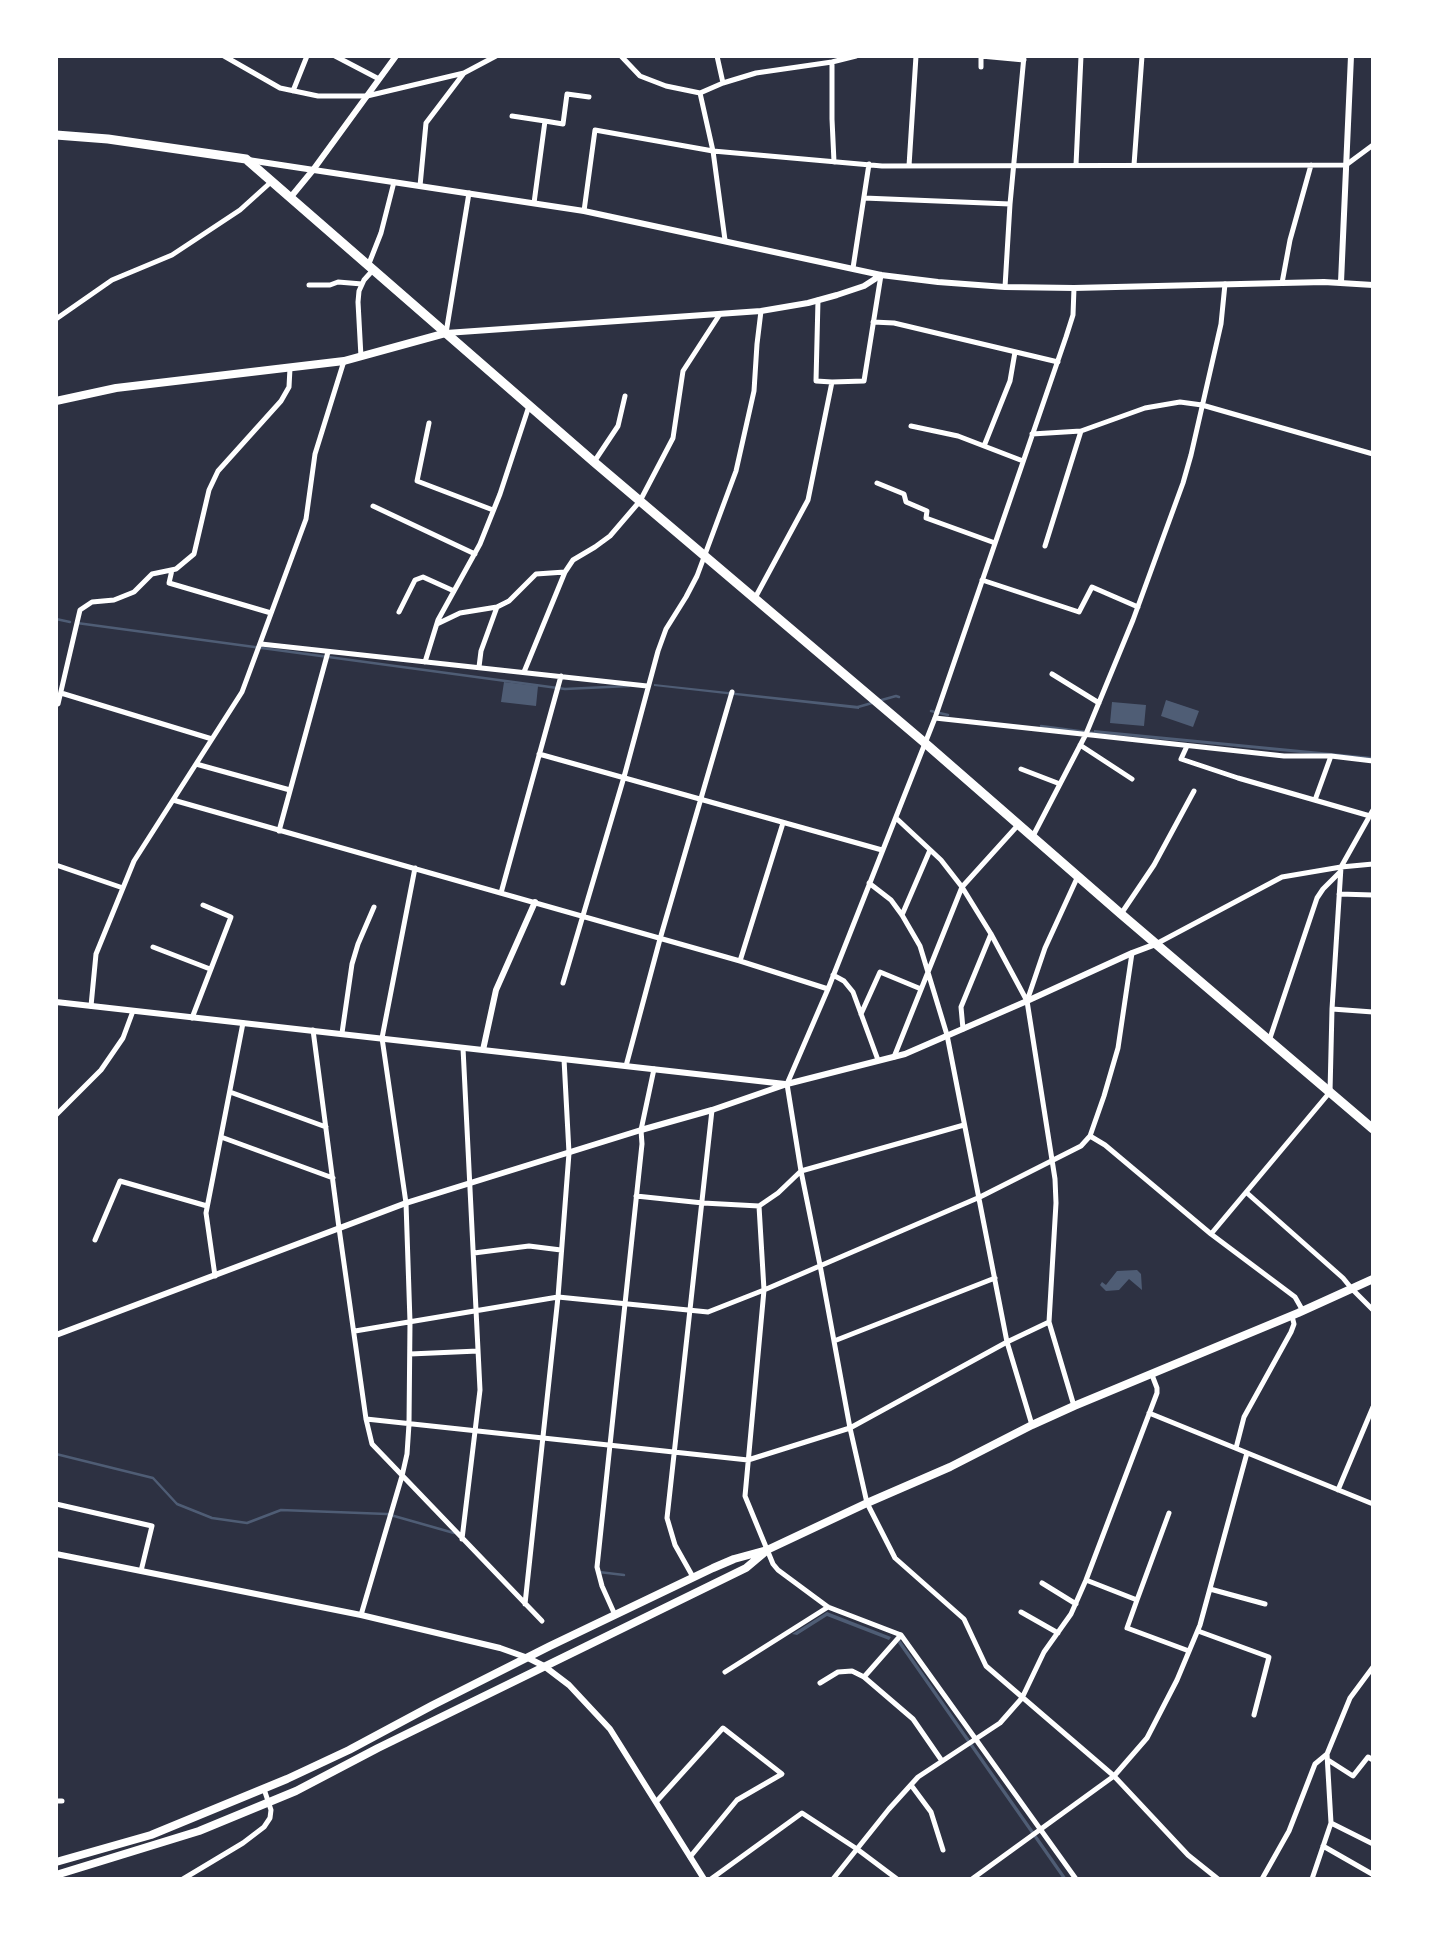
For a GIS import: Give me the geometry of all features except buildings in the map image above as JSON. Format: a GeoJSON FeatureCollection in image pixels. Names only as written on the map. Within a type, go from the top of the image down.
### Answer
{"type":"FeatureCollection","features":[{"type":"Feature","properties":{"kind":"highway"},"geometry":{"type":"LineString","coordinates":[[56,135],[108,139],[246,159],[529,406],[1373,1129]]}},
{"type":"Feature","properties":{"kind":"main road"},"geometry":{"type":"LineString","coordinates":[[56,401],[117,387],[344,361],[446,333]]}},
{"type":"Feature","properties":{"kind":"main road"},"geometry":{"type":"LineString","coordinates":[[56,1862],[150,1835],[264,1789],[349,1750],[433,1705],[694,1577],[734,1559],[767,1550],[1074,1406],[1153,1375],[1373,1279]]}},
{"type":"Feature","properties":{"kind":"main road"},"geometry":{"type":"LineString","coordinates":[[56,1875],[199,1831],[304,1787],[544,1666],[746,1569],[767,1550]]}},
{"type":"Feature","properties":{"kind":"street"},"geometry":{"type":"LineString","coordinates":[[224,56],[280,88],[318,96],[367,96],[464,73],[496,56]]}},
{"type":"Feature","properties":{"kind":"street"},"geometry":{"type":"LineString","coordinates":[[293,91],[307,56]]}},
{"type":"Feature","properties":{"kind":"street"},"geometry":{"type":"LineString","coordinates":[[335,56],[379,79]]}},
{"type":"Feature","properties":{"kind":"street"},"geometry":{"type":"LineString","coordinates":[[290,198],[396,56]]}},
{"type":"Feature","properties":{"kind":"street"},"geometry":{"type":"LineString","coordinates":[[621,56],[640,76],[666,86],[700,93],[756,73],[856,56]]}},
{"type":"Feature","properties":{"kind":"street"},"geometry":{"type":"LineString","coordinates":[[717,56],[723,83]]}},
{"type":"Feature","properties":{"kind":"street"},"geometry":{"type":"LineString","coordinates":[[909,166],[916,56]]}},
{"type":"Feature","properties":{"kind":"street"},"geometry":{"type":"LineString","coordinates":[[981,67],[981,56],[1024,58],[1005,287]]}},
{"type":"Feature","properties":{"kind":"street"},"geometry":{"type":"LineString","coordinates":[[1076,165],[1082,56]]}},
{"type":"Feature","properties":{"kind":"street"},"geometry":{"type":"LineString","coordinates":[[1134,165],[1142,56]]}},
{"type":"Feature","properties":{"kind":"street"},"geometry":{"type":"LineString","coordinates":[[1341,282],[1351,56]]}},
{"type":"Feature","properties":{"kind":"street"},"geometry":{"type":"LineString","coordinates":[[832,62],[834,162]]}},
{"type":"Feature","properties":{"kind":"street"},"geometry":{"type":"LineString","coordinates":[[420,186],[426,123],[464,73]]}},
{"type":"Feature","properties":{"kind":"street"},"geometry":{"type":"LineString","coordinates":[[700,93],[713,151],[725,240]]}},
{"type":"Feature","properties":{"kind":"street"},"geometry":{"type":"LineString","coordinates":[[512,116],[563,124],[567,94],[589,97]]}},
{"type":"Feature","properties":{"kind":"street"},"geometry":{"type":"LineString","coordinates":[[534,203],[545,121]]}},
{"type":"Feature","properties":{"kind":"street"},"geometry":{"type":"LineString","coordinates":[[584,211],[594,130],[713,151],[882,166],[1346,165],[1373,145]]}},
{"type":"Feature","properties":{"kind":"street"},"geometry":{"type":"LineString","coordinates":[[246,159],[584,211],[881,275],[938,282],[1074,288],[1341,282],[1373,285]]}},
{"type":"Feature","properties":{"kind":"street"},"geometry":{"type":"LineString","coordinates":[[853,268],[869,164]]}},
{"type":"Feature","properties":{"kind":"street"},"geometry":{"type":"LineString","coordinates":[[1282,283],[1290,240],[1311,165]]}},
{"type":"Feature","properties":{"kind":"street"},"geometry":{"type":"LineString","coordinates":[[56,318],[112,280],[172,255],[240,210],[271,182]]}},
{"type":"Feature","properties":{"kind":"street"},"geometry":{"type":"LineString","coordinates":[[361,357],[358,302],[362,284],[371,268],[394,182]]}},
{"type":"Feature","properties":{"kind":"street"},"geometry":{"type":"LineString","coordinates":[[469,193],[446,333],[761,311],[818,300],[864,286],[881,275]]}},
{"type":"Feature","properties":{"kind":"street"},"geometry":{"type":"LineString","coordinates":[[863,198],[1010,204]]}},
{"type":"Feature","properties":{"kind":"street"},"geometry":{"type":"LineString","coordinates":[[818,300],[816,381],[864,381],[881,275]]}},
{"type":"Feature","properties":{"kind":"street"},"geometry":{"type":"LineString","coordinates":[[309,285],[330,285],[338,282],[362,284]]}},
{"type":"Feature","properties":{"kind":"street"},"geometry":{"type":"LineString","coordinates":[[1033,836],[1086,734],[1138,607],[1183,483],[1221,324],[1225,284]]}},
{"type":"Feature","properties":{"kind":"street"},"geometry":{"type":"LineString","coordinates":[[1074,288],[1073,316],[935,718],[828,989],[787,1084],[850,1428],[867,1503],[895,1558],[964,1619],[986,1665],[1114,1776],[1188,1854],[1218,1879]]}},
{"type":"Feature","properties":{"kind":"street"},"geometry":{"type":"LineString","coordinates":[[563,984],[624,777],[647,686],[666,629],[697,576],[732,482],[754,391],[761,311]]}},
{"type":"Feature","properties":{"kind":"street"},"geometry":{"type":"LineString","coordinates":[[524,672],[565,572],[573,560],[610,536],[640,501],[673,438],[683,371],[720,314]]}},
{"type":"Feature","properties":{"kind":"street"},"geometry":{"type":"LineString","coordinates":[[873,323],[894,323],[1058,362]]}},
{"type":"Feature","properties":{"kind":"street"},"geometry":{"type":"LineString","coordinates":[[984,446],[1010,381],[1015,352]]}},
{"type":"Feature","properties":{"kind":"street"},"geometry":{"type":"LineString","coordinates":[[91,1006],[96,954],[134,860],[242,692],[261,644],[306,519],[315,454],[344,361]]}},
{"type":"Feature","properties":{"kind":"street"},"geometry":{"type":"LineString","coordinates":[[56,712],[80,610],[92,602],[114,600],[134,592],[152,574],[176,569],[194,554],[209,490],[218,471],[281,401],[289,387],[290,368]]}},
{"type":"Feature","properties":{"kind":"street"},"geometry":{"type":"LineString","coordinates":[[754,598],[808,500],[832,382]]}},
{"type":"Feature","properties":{"kind":"street"},"geometry":{"type":"LineString","coordinates":[[594,461],[618,426],[625,396]]}},
{"type":"Feature","properties":{"kind":"street"},"geometry":{"type":"LineString","coordinates":[[1032,435],[1082,431],[1145,408],[1180,402],[1202,405],[1373,454]]}},
{"type":"Feature","properties":{"kind":"street"},"geometry":{"type":"LineString","coordinates":[[425,662],[437,624],[475,554],[493,510],[529,406]]}},
{"type":"Feature","properties":{"kind":"street"},"geometry":{"type":"LineString","coordinates":[[429,423],[417,481],[493,510]]}},
{"type":"Feature","properties":{"kind":"street"},"geometry":{"type":"LineString","coordinates":[[911,426],[958,436],[1023,461]]}},
{"type":"Feature","properties":{"kind":"street"},"geometry":{"type":"LineString","coordinates":[[1045,546],[1082,431]]}},
{"type":"Feature","properties":{"kind":"street"},"geometry":{"type":"LineString","coordinates":[[877,483],[904,494],[906,502],[927,510],[926,518],[995,542]]}},
{"type":"Feature","properties":{"kind":"street"},"geometry":{"type":"LineString","coordinates":[[373,506],[475,554]]}},
{"type":"Feature","properties":{"kind":"street"},"geometry":{"type":"LineString","coordinates":[[172,570],[169,583],[271,614]]}},
{"type":"Feature","properties":{"kind":"street"},"geometry":{"type":"LineString","coordinates":[[437,624],[460,613],[497,607],[509,601],[536,574],[565,572]]}},
{"type":"Feature","properties":{"kind":"street"},"geometry":{"type":"LineString","coordinates":[[399,612],[415,580],[423,577],[454,592]]}},
{"type":"Feature","properties":{"kind":"street"},"geometry":{"type":"LineString","coordinates":[[982,580],[1079,612],[1092,587],[1138,607]]}},
{"type":"Feature","properties":{"kind":"street"},"geometry":{"type":"LineString","coordinates":[[479,667],[481,651],[497,607]]}},
{"type":"Feature","properties":{"kind":"street"},"geometry":{"type":"LineString","coordinates":[[261,644],[647,686]]}},
{"type":"Feature","properties":{"kind":"street"},"geometry":{"type":"LineString","coordinates":[[279,831],[328,652]]}},
{"type":"Feature","properties":{"kind":"street"},"geometry":{"type":"LineString","coordinates":[[1052,674],[1099,703]]}},
{"type":"Feature","properties":{"kind":"street"},"geometry":{"type":"LineString","coordinates":[[501,892],[561,676]]}},
{"type":"Feature","properties":{"kind":"street"},"geometry":{"type":"LineString","coordinates":[[626,1066],[732,692]]}},
{"type":"Feature","properties":{"kind":"street"},"geometry":{"type":"LineString","coordinates":[[61,693],[212,739]]}},
{"type":"Feature","properties":{"kind":"street"},"geometry":{"type":"LineString","coordinates":[[935,718],[1284,756],[1331,756],[1373,761]]}},
{"type":"Feature","properties":{"kind":"street"},"geometry":{"type":"LineString","coordinates":[[1080,745],[1132,779]]}},
{"type":"Feature","properties":{"kind":"street"},"geometry":{"type":"LineString","coordinates":[[1187,746],[1181,759],[1315,800],[1371,813],[1335,878],[1317,898],[1269,1041]]}},
{"type":"Feature","properties":{"kind":"street"},"geometry":{"type":"LineString","coordinates":[[539,754],[883,850]]}},
{"type":"Feature","properties":{"kind":"street"},"geometry":{"type":"LineString","coordinates":[[1315,800],[1331,756]]}},
{"type":"Feature","properties":{"kind":"street"},"geometry":{"type":"LineString","coordinates":[[196,764],[290,790]]}},
{"type":"Feature","properties":{"kind":"street"},"geometry":{"type":"LineString","coordinates":[[1021,769],[1060,784]]}},
{"type":"Feature","properties":{"kind":"street"},"geometry":{"type":"LineString","coordinates":[[1121,914],[1154,865],[1194,791]]}},
{"type":"Feature","properties":{"kind":"street"},"geometry":{"type":"LineString","coordinates":[[173,800],[501,892],[828,989]]}},
{"type":"Feature","properties":{"kind":"street"},"geometry":{"type":"LineString","coordinates":[[896,818],[941,860],[962,887],[1027,1001],[1055,1179],[1049,1322],[1074,1406]]}},
{"type":"Feature","properties":{"kind":"street"},"geometry":{"type":"LineString","coordinates":[[740,961],[783,823]]}},
{"type":"Feature","properties":{"kind":"street"},"geometry":{"type":"LineString","coordinates":[[894,1057],[962,887],[1019,824]]}},
{"type":"Feature","properties":{"kind":"street"},"geometry":{"type":"LineString","coordinates":[[902,915],[930,850]]}},
{"type":"Feature","properties":{"kind":"street"},"geometry":{"type":"LineString","coordinates":[[56,1335],[406,1203],[712,1110],[787,1084],[894,1057],[1156,944],[1282,877],[1373,864]]}},
{"type":"Feature","properties":{"kind":"street"},"geometry":{"type":"LineString","coordinates":[[56,865],[122,888]]}},
{"type":"Feature","properties":{"kind":"street"},"geometry":{"type":"LineString","coordinates":[[1211,1234],[1330,1092],[1341,867]]}},
{"type":"Feature","properties":{"kind":"street"},"geometry":{"type":"LineString","coordinates":[[361,1615],[407,1454],[410,1322],[406,1203],[382,1038],[415,868]]}},
{"type":"Feature","properties":{"kind":"street"},"geometry":{"type":"LineString","coordinates":[[1027,1001],[1045,948],[1077,876]]}},
{"type":"Feature","properties":{"kind":"street"},"geometry":{"type":"LineString","coordinates":[[869,883],[891,900],[920,946],[947,1035],[1007,1342],[1032,1425]]}},
{"type":"Feature","properties":{"kind":"street"},"geometry":{"type":"LineString","coordinates":[[1339,894],[1373,895]]}},
{"type":"Feature","properties":{"kind":"street"},"geometry":{"type":"LineString","coordinates":[[483,1050],[496,990],[535,902]]}},
{"type":"Feature","properties":{"kind":"street"},"geometry":{"type":"LineString","coordinates":[[192,1018],[231,917],[202,905]]}},
{"type":"Feature","properties":{"kind":"street"},"geometry":{"type":"LineString","coordinates":[[342,1034],[352,964],[374,906]]}},
{"type":"Feature","properties":{"kind":"street"},"geometry":{"type":"LineString","coordinates":[[963,1029],[961,1007],[991,934]]}},
{"type":"Feature","properties":{"kind":"street"},"geometry":{"type":"LineString","coordinates":[[153,947],[210,970]]}},
{"type":"Feature","properties":{"kind":"street"},"geometry":{"type":"LineString","coordinates":[[355,1331],[558,1297],[708,1312],[980,1197],[1082,1146],[1090,1136],[1118,1048],[1132,953]]}},
{"type":"Feature","properties":{"kind":"street"},"geometry":{"type":"LineString","coordinates":[[861,1014],[880,972],[921,989]]}},
{"type":"Feature","properties":{"kind":"street"},"geometry":{"type":"LineString","coordinates":[[833,975],[849,986],[878,1060]]}},
{"type":"Feature","properties":{"kind":"street"},"geometry":{"type":"LineString","coordinates":[[56,1002],[787,1084]]}},
{"type":"Feature","properties":{"kind":"street"},"geometry":{"type":"LineString","coordinates":[[1332,1009],[1373,1012]]}},
{"type":"Feature","properties":{"kind":"street"},"geometry":{"type":"LineString","coordinates":[[56,1115],[101,1070],[123,1038],[133,1011]]}},
{"type":"Feature","properties":{"kind":"street"},"geometry":{"type":"LineString","coordinates":[[215,1276],[206,1213],[243,1023]]}},
{"type":"Feature","properties":{"kind":"street"},"geometry":{"type":"LineString","coordinates":[[313,1030],[366,1419],[372,1444],[542,1621]]}},
{"type":"Feature","properties":{"kind":"street"},"geometry":{"type":"LineString","coordinates":[[462,1539],[480,1390],[463,1048]]}},
{"type":"Feature","properties":{"kind":"street"},"geometry":{"type":"LineString","coordinates":[[525,1604],[558,1297],[569,1153],[564,1059]]}},
{"type":"Feature","properties":{"kind":"street"},"geometry":{"type":"LineString","coordinates":[[615,1615],[597,1567],[642,1143],[641,1130],[654,1069]]}},
{"type":"Feature","properties":{"kind":"street"},"geometry":{"type":"LineString","coordinates":[[230,1092],[326,1127]]}},
{"type":"Feature","properties":{"kind":"street"},"geometry":{"type":"LineString","coordinates":[[694,1577],[675,1545],[667,1518],[712,1110]]}},
{"type":"Feature","properties":{"kind":"street"},"geometry":{"type":"LineString","coordinates":[[636,1196],[760,1206],[801,1171],[964,1125]]}},
{"type":"Feature","properties":{"kind":"street"},"geometry":{"type":"LineString","coordinates":[[1090,1136],[1105,1145],[1211,1234],[1295,1297],[1303,1311]]}},
{"type":"Feature","properties":{"kind":"street"},"geometry":{"type":"LineString","coordinates":[[221,1137],[332,1178]]}},
{"type":"Feature","properties":{"kind":"street"},"geometry":{"type":"LineString","coordinates":[[95,1240],[120,1181],[207,1206]]}},
{"type":"Feature","properties":{"kind":"street"},"geometry":{"type":"LineString","coordinates":[[1247,1193],[1343,1278],[1373,1310]]}},
{"type":"Feature","properties":{"kind":"street"},"geometry":{"type":"LineString","coordinates":[[760,1206],[764,1290],[745,1496],[767,1550],[778,1570],[828,1607],[901,1635],[1076,1879]]}},
{"type":"Feature","properties":{"kind":"street"},"geometry":{"type":"LineString","coordinates":[[474,1253],[529,1246],[561,1250]]}},
{"type":"Feature","properties":{"kind":"street"},"geometry":{"type":"LineString","coordinates":[[834,1341],[995,1278]]}},
{"type":"Feature","properties":{"kind":"street"},"geometry":{"type":"LineString","coordinates":[[1236,1448],[1244,1417],[1291,1332],[1294,1324],[1292,1315]]}},
{"type":"Feature","properties":{"kind":"street"},"geometry":{"type":"LineString","coordinates":[[366,1419],[748,1460],[850,1428],[1049,1322]]}},
{"type":"Feature","properties":{"kind":"street"},"geometry":{"type":"LineString","coordinates":[[410,1354],[478,1351]]}},
{"type":"Feature","properties":{"kind":"street"},"geometry":{"type":"LineString","coordinates":[[833,1879],[889,1808],[918,1777],[1000,1723],[1022,1698],[1044,1652],[1076,1604],[1086,1580],[1157,1393],[1153,1375]]}},
{"type":"Feature","properties":{"kind":"street"},"geometry":{"type":"LineString","coordinates":[[1338,1490],[1373,1408]]}},
{"type":"Feature","properties":{"kind":"street"},"geometry":{"type":"LineString","coordinates":[[1149,1413],[1373,1504]]}},
{"type":"Feature","properties":{"kind":"street"},"geometry":{"type":"LineString","coordinates":[[972,1879],[1114,1776],[1147,1738],[1177,1681],[1198,1631],[1248,1453]]}},
{"type":"Feature","properties":{"kind":"street"},"geometry":{"type":"LineString","coordinates":[[56,1504],[152,1526],[141,1571]]}},
{"type":"Feature","properties":{"kind":"street"},"geometry":{"type":"LineString","coordinates":[[1169,1513],[1127,1628],[1189,1651]]}},
{"type":"Feature","properties":{"kind":"street"},"geometry":{"type":"LineString","coordinates":[[56,1554],[361,1615],[500,1648],[544,1666],[585,1700],[610,1729],[704,1879]]}},
{"type":"Feature","properties":{"kind":"street"},"geometry":{"type":"LineString","coordinates":[[1086,1580],[1137,1600]]}},
{"type":"Feature","properties":{"kind":"street"},"geometry":{"type":"LineString","coordinates":[[1042,1583],[1076,1604]]}},
{"type":"Feature","properties":{"kind":"street"},"geometry":{"type":"LineString","coordinates":[[1210,1588],[1265,1604]]}},
{"type":"Feature","properties":{"kind":"street"},"geometry":{"type":"LineString","coordinates":[[725,1672],[828,1607]]}},
{"type":"Feature","properties":{"kind":"street"},"geometry":{"type":"LineString","coordinates":[[1021,1612],[1058,1633]]}},
{"type":"Feature","properties":{"kind":"street"},"geometry":{"type":"LineString","coordinates":[[1198,1631],[1269,1657],[1254,1715]]}},
{"type":"Feature","properties":{"kind":"street"},"geometry":{"type":"LineString","coordinates":[[864,1677],[901,1635]]}},
{"type":"Feature","properties":{"kind":"street"},"geometry":{"type":"LineString","coordinates":[[1312,1879],[1331,1823],[1328,1757],[1350,1698],[1373,1668]]}},
{"type":"Feature","properties":{"kind":"street"},"geometry":{"type":"LineString","coordinates":[[820,1683],[838,1672],[852,1671],[864,1677],[913,1720],[942,1761]]}},
{"type":"Feature","properties":{"kind":"street"},"geometry":{"type":"LineString","coordinates":[[656,1802],[723,1728],[782,1774],[737,1800],[690,1857]]}},
{"type":"Feature","properties":{"kind":"street"},"geometry":{"type":"LineString","coordinates":[[1328,1757],[1353,1776],[1368,1757],[1373,1760]]}},
{"type":"Feature","properties":{"kind":"street"},"geometry":{"type":"LineString","coordinates":[[1262,1879],[1289,1831],[1315,1764],[1328,1757]]}},
{"type":"Feature","properties":{"kind":"street"},"geometry":{"type":"LineString","coordinates":[[911,1785],[931,1812],[943,1850]]}},
{"type":"Feature","properties":{"kind":"street"},"geometry":{"type":"LineString","coordinates":[[183,1879],[243,1843],[264,1827],[271,1814],[264,1789]]}},
{"type":"Feature","properties":{"kind":"street"},"geometry":{"type":"LineString","coordinates":[[710,1879],[802,1813],[897,1879]]}},
{"type":"Feature","properties":{"kind":"street"},"geometry":{"type":"LineString","coordinates":[[1331,1823],[1373,1844]]}},
{"type":"Feature","properties":{"kind":"street"},"geometry":{"type":"LineString","coordinates":[[1323,1846],[1372,1874]]}},
{"type":"Feature","properties":{"kind":"water"},"geometry":{"type":"Polygon","coordinates":[[[504,682],[538,686],[536,706],[501,702],[504,682]]]}},
{"type":"Feature","properties":{"kind":"water"},"geometry":{"type":"Polygon","coordinates":[[[654,686],[859,706],[859,709],[654,686]]]}},
{"type":"Feature","properties":{"kind":"water"},"geometry":{"type":"Polygon","coordinates":[[[1166,700],[1199,711],[1193,727],[1161,716],[1166,700]]]}},
{"type":"Feature","properties":{"kind":"water"},"geometry":{"type":"Polygon","coordinates":[[[1112,702],[1146,705],[1144,726],[1110,723],[1112,702]]]}},
{"type":"Feature","properties":{"kind":"water"},"geometry":{"type":"Polygon","coordinates":[[[1094,730],[1373,757],[1373,760],[1094,733],[1094,730]]]}},
{"type":"Feature","properties":{"kind":"water"},"geometry":{"type":"Polygon","coordinates":[[[1137,1270],[1141,1274],[1142,1290],[1129,1279],[1119,1290],[1106,1291],[1100,1285],[1102,1282],[1106,1285],[1117,1271],[1137,1270]]]}},
{"type":"Feature","properties":{"kind":"water"},"geometry":{"type":"Polygon","coordinates":[[[827,1612],[891,1637],[889,1640],[827,1616],[797,1635],[792,1634],[827,1612]]]}},
{"type":"Feature","properties":{"kind":"water"},"geometry":{"type":"Polygon","coordinates":[[[900,1640],[1067,1879],[1063,1879],[898,1643],[900,1640]]]}},
{"type":"Feature","properties":{"kind":"waterway"},"geometry":{"type":"LineString","coordinates":[[56,619],[70,622]]}},
{"type":"Feature","properties":{"kind":"waterway"},"geometry":{"type":"LineString","coordinates":[[77,623],[565,689],[629,686]]}},
{"type":"Feature","properties":{"kind":"waterway"},"geometry":{"type":"LineString","coordinates":[[878,701],[899,697]]}},
{"type":"Feature","properties":{"kind":"waterway"},"geometry":{"type":"LineString","coordinates":[[858,707],[872,703]]}},
{"type":"Feature","properties":{"kind":"waterway"},"geometry":{"type":"LineString","coordinates":[[931,711],[948,715]]}},
{"type":"Feature","properties":{"kind":"waterway"},"geometry":{"type":"LineString","coordinates":[[1041,726],[1094,733]]}},
{"type":"Feature","properties":{"kind":"waterway"},"geometry":{"type":"LineString","coordinates":[[56,1454],[153,1478],[177,1504],[212,1518],[247,1523],[281,1510],[387,1514],[454,1533]]}},
{"type":"Feature","properties":{"kind":"waterway"},"geometry":{"type":"LineString","coordinates":[[599,1572],[624,1575]]}}]}
